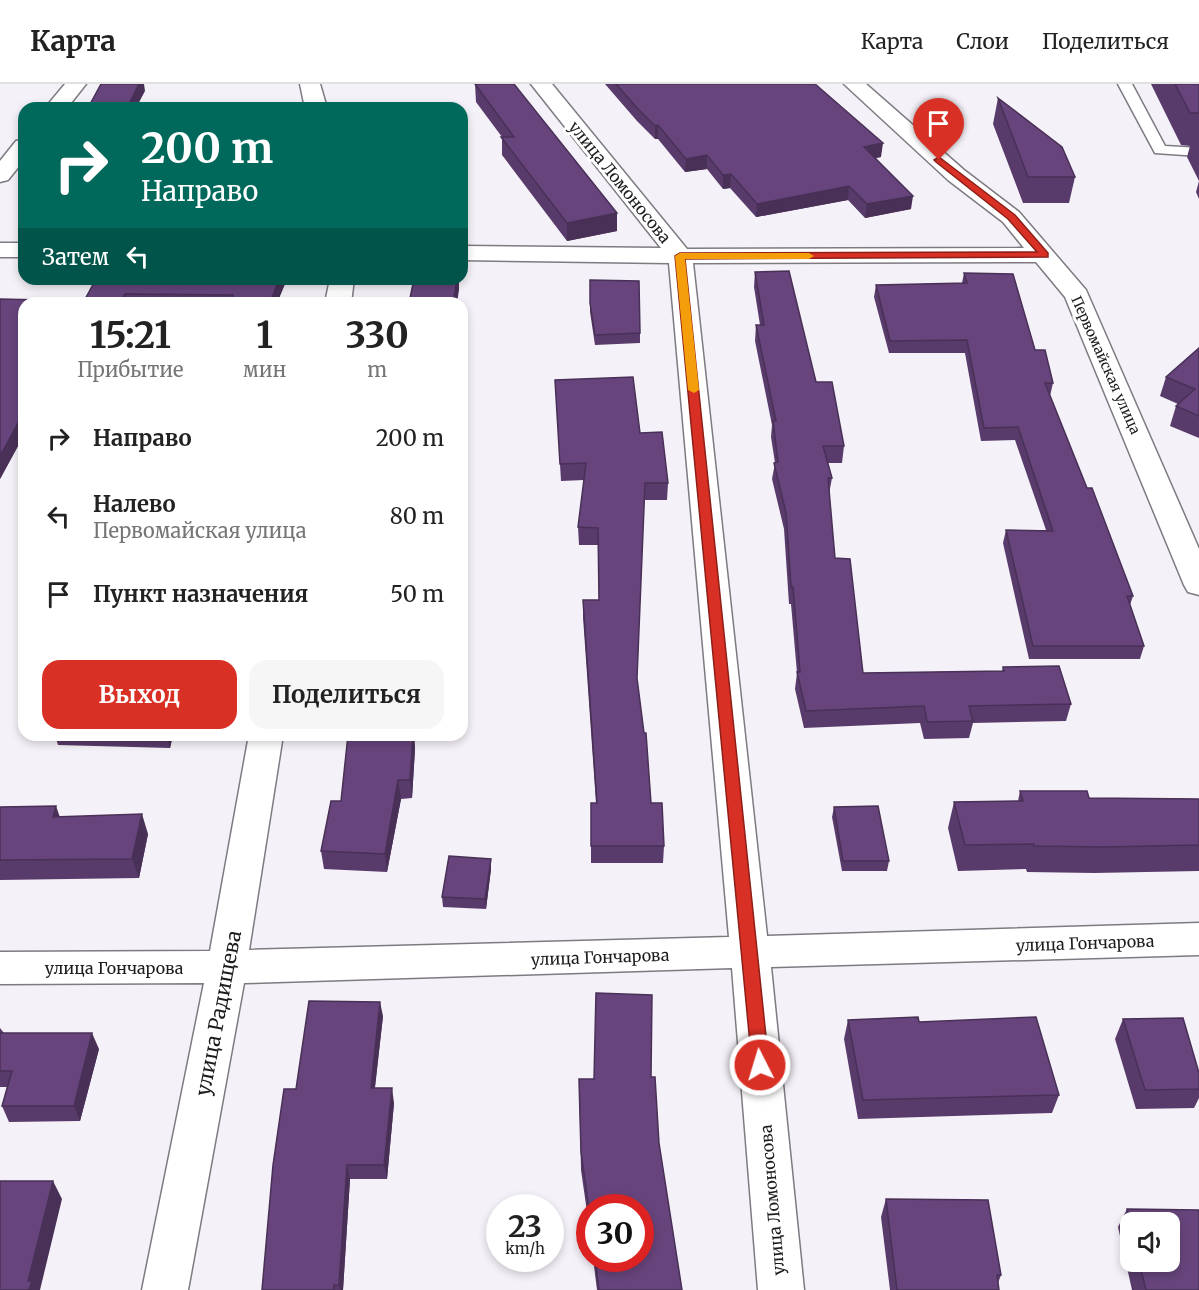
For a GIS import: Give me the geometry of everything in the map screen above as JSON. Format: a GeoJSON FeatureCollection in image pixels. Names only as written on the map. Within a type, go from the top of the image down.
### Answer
{"type":"FeatureCollection","features":[{"type":"Feature","properties":{"kind":"street"},"geometry":{"type":"LineString","coordinates":[[61,102],[76,84]]}},
{"type":"Feature","properties":{"kind":"street"},"geometry":{"type":"LineString","coordinates":[[310,84],[314,102]]}},
{"type":"Feature","properties":{"kind":"street","name":"улица Ломоносова"},"geometry":{"type":"LineString","coordinates":[[541,84],[680,256],[750,952],[781,1290]]}},
{"type":"Feature","properties":{"kind":"street","name":"Первомайская улица"},"geometry":{"type":"LineString","coordinates":[[855,84],[956,175],[1011,217],[1077,295],[1199,585]]}},
{"type":"Feature","properties":{"kind":"street"},"geometry":{"type":"LineString","coordinates":[[0,175],[18,153]]}},
{"type":"Feature","properties":{"kind":"street"},"geometry":{"type":"LineString","coordinates":[[0,250],[18,250]]}},
{"type":"Feature","properties":{"kind":"street"},"geometry":{"type":"LineString","coordinates":[[468,254],[1045,255]]}},
{"type":"Feature","properties":{"kind":"street","name":"улица Радищева"},"geometry":{"type":"LineString","coordinates":[[165,1290],[227,967],[265,741]]}},
{"type":"Feature","properties":{"kind":"street","name":"улица Гончарова"},"geometry":{"type":"LineString","coordinates":[[0,968],[227,967],[1199,939]]}},
{"type":"Feature","properties":{"kind":"lane"},"geometry":{"type":"LineString","coordinates":[[1125,84],[1160,150],[1199,152]]}},
{"type":"Feature","properties":{"kind":"building"},"geometry":{"type":"Polygon","coordinates":[[[101,84],[139,84],[130,102],[91,102],[101,84]]]}},
{"type":"Feature","properties":{"kind":"building"},"geometry":{"type":"Polygon","coordinates":[[[475,84],[514,84],[617,213],[567,223],[501,137],[514,137],[475,84]]]}},
{"type":"Feature","properties":{"kind":"building"},"geometry":{"type":"Polygon","coordinates":[[[616,84],[815,84],[883,143],[864,147],[913,196],[867,204],[849,186],[757,204],[731,174],[723,175],[707,155],[686,159],[658,125],[655,126],[616,84]]]}},
{"type":"Feature","properties":{"kind":"building"},"geometry":{"type":"Polygon","coordinates":[[[1175,84],[1199,84],[1199,113],[1190,113],[1175,84]]]}},
{"type":"Feature","properties":{"kind":"building"},"geometry":{"type":"Polygon","coordinates":[[[998,98],[1062,147],[1075,177],[1028,177],[998,98]]]}},
{"type":"Feature","properties":{"kind":"building"},"geometry":{"type":"Polygon","coordinates":[[[789,271],[816,382],[832,382],[844,446],[823,446],[832,478],[828,478],[835,558],[850,559],[863,673],[1004,671],[1003,667],[1059,666],[1071,704],[969,706],[973,721],[927,722],[924,706],[806,711],[797,672],[800,672],[786,513],[774,463],[778,462],[773,421],[776,421],[756,325],[764,325],[755,272],[789,271]]]}},
{"type":"Feature","properties":{"kind":"building"},"geometry":{"type":"Polygon","coordinates":[[[964,273],[1013,274],[1035,350],[1045,350],[1053,383],[1045,383],[1087,488],[1092,488],[1133,596],[1127,596],[1144,646],[1033,646],[1006,530],[1053,531],[1018,427],[984,428],[967,340],[890,341],[876,285],[967,283],[964,273]]]}},
{"type":"Feature","properties":{"kind":"building"},"geometry":{"type":"Polygon","coordinates":[[[590,280],[639,281],[640,333],[595,335],[590,303],[590,280]]]}},
{"type":"Feature","properties":{"kind":"building"},"geometry":{"type":"Polygon","coordinates":[[[93,285],[277,285],[272,297],[125,294],[123,297],[86,297],[93,285]]]}},
{"type":"Feature","properties":{"kind":"building"},"geometry":{"type":"Polygon","coordinates":[[[413,285],[456,285],[454,297],[410,297],[413,285]]]}},
{"type":"Feature","properties":{"kind":"building"},"geometry":{"type":"Polygon","coordinates":[[[0,299],[18,299],[18,423],[0,456],[0,299]]]}},
{"type":"Feature","properties":{"kind":"building"},"geometry":{"type":"Polygon","coordinates":[[[1199,348],[1199,416],[1176,406],[1195,389],[1166,377],[1199,348]]]}},
{"type":"Feature","properties":{"kind":"building"},"geometry":{"type":"Polygon","coordinates":[[[633,377],[640,433],[662,432],[668,483],[645,483],[637,678],[644,733],[646,733],[651,803],[662,803],[664,846],[591,846],[591,803],[597,803],[583,600],[599,600],[598,528],[578,527],[586,463],[560,464],[555,380],[633,377]]]}},
{"type":"Feature","properties":{"kind":"building"},"geometry":{"type":"Polygon","coordinates":[[[347,741],[413,741],[410,780],[398,780],[385,854],[321,851],[331,801],[341,801],[347,741]]]}},
{"type":"Feature","properties":{"kind":"building"},"geometry":{"type":"Polygon","coordinates":[[[1020,791],[1087,791],[1089,798],[1199,799],[1199,845],[1103,847],[1034,846],[1034,844],[965,845],[954,802],[1023,801],[1020,791]]]}},
{"type":"Feature","properties":{"kind":"building"},"geometry":{"type":"Polygon","coordinates":[[[56,806],[53,817],[142,814],[132,859],[0,860],[0,807],[56,806]]]}},
{"type":"Feature","properties":{"kind":"building"},"geometry":{"type":"Polygon","coordinates":[[[878,806],[889,861],[843,861],[834,807],[878,806]]]}},
{"type":"Feature","properties":{"kind":"building"},"geometry":{"type":"Polygon","coordinates":[[[449,856],[491,859],[485,899],[442,897],[449,856]]]}},
{"type":"Feature","properties":{"kind":"building"},"geometry":{"type":"Polygon","coordinates":[[[596,993],[652,995],[651,1077],[655,1077],[659,1143],[682,1290],[599,1290],[597,1272],[654,1272],[654,1194],[587,1194],[581,1152],[579,1079],[594,1079],[596,993]]]}},
{"type":"Feature","properties":{"kind":"building"},"geometry":{"type":"Polygon","coordinates":[[[309,1001],[380,1002],[371,1088],[392,1088],[384,1165],[347,1165],[339,1285],[334,1285],[334,1290],[262,1290],[273,1165],[284,1089],[296,1089],[309,1001]]]}},
{"type":"Feature","properties":{"kind":"building"},"geometry":{"type":"Polygon","coordinates":[[[918,1017],[919,1022],[1036,1017],[1059,1095],[863,1100],[848,1020],[918,1017]]]}},
{"type":"Feature","properties":{"kind":"building"},"geometry":{"type":"Polygon","coordinates":[[[1183,1018],[1199,1073],[1199,1089],[1145,1090],[1123,1019],[1183,1018]]]}},
{"type":"Feature","properties":{"kind":"building"},"geometry":{"type":"Polygon","coordinates":[[[0,1033],[92,1033],[74,1106],[2,1106],[12,1071],[0,1071],[0,1033]]]}},
{"type":"Feature","properties":{"kind":"building"},"geometry":{"type":"Polygon","coordinates":[[[0,1181],[53,1181],[28,1281],[32,1281],[29,1290],[0,1290],[0,1181]]]}},
{"type":"Feature","properties":{"kind":"building"},"geometry":{"type":"Polygon","coordinates":[[[886,1199],[988,1200],[1001,1275],[997,1275],[999,1290],[897,1290],[886,1199]]]}},
{"type":"Feature","properties":{"kind":"building"},"geometry":{"type":"Polygon","coordinates":[[[1127,1209],[1199,1210],[1199,1290],[1146,1290],[1142,1272],[1180,1272],[1180,1212],[1128,1212],[1127,1209]]]}},
{"type":"Feature","properties":{"kind":"slow traffic"},"geometry":{"type":"LineString","coordinates":[[694,390],[680,256],[809,256]]}},
{"type":"Feature","properties":{"kind":"route"},"geometry":{"type":"LineString","coordinates":[[760,1065],[680,256],[1045,255],[1011,217],[939,160]]}}]}
